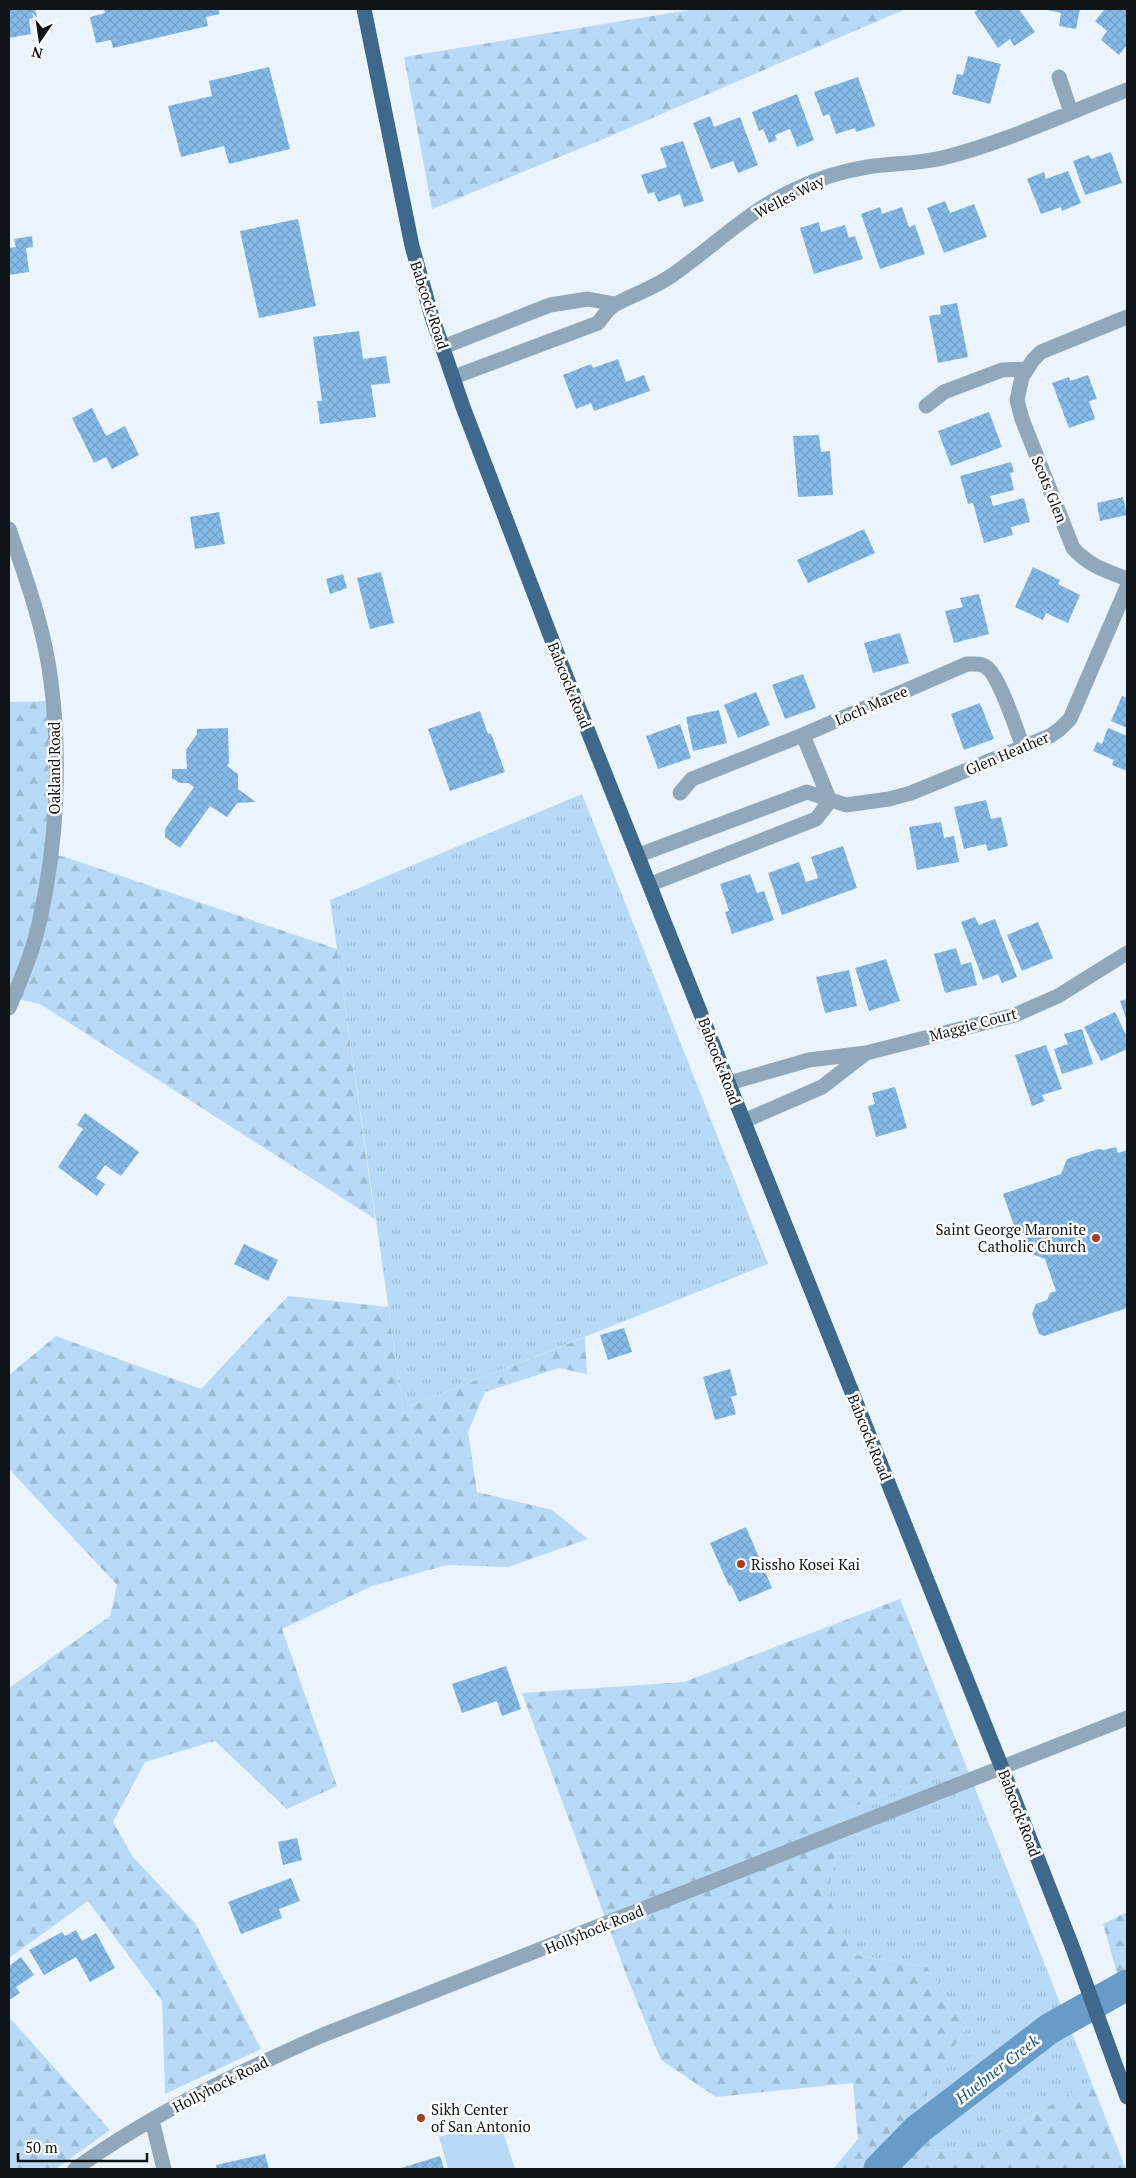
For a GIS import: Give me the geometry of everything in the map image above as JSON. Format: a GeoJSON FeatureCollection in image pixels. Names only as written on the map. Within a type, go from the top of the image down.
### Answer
{"type":"FeatureCollection","features":[{"type":"Feature","properties":{"kind":"main road","name":"Babcock Road"},"geometry":{"type":"LineString","coordinates":[[364,9],[412,246],[463,407],[553,642],[651,884],[1072,1946],[1127,2098]]}},
{"type":"Feature","properties":{"kind":"street"},"geometry":{"type":"LineString","coordinates":[[1059,76],[1071,112]]}},
{"type":"Feature","properties":{"kind":"street","name":"Welles Way"},"geometry":{"type":"LineString","coordinates":[[454,377],[598,323],[615,304],[636,296],[668,278],[737,224],[766,205],[820,179],[867,167],[932,161],[965,152],[1127,90]]}},
{"type":"Feature","properties":{"kind":"street"},"geometry":{"type":"LineString","coordinates":[[443,348],[550,305],[588,299],[615,304]]}},
{"type":"Feature","properties":{"kind":"street"},"geometry":{"type":"LineString","coordinates":[[926,406],[944,392],[1002,370],[1026,369],[1040,352],[1127,317]]}},
{"type":"Feature","properties":{"kind":"street","name":"Scots Glen"},"geometry":{"type":"LineString","coordinates":[[1026,369],[1017,400],[1022,419],[1073,548],[1083,559],[1094,566],[1127,579]]}},
{"type":"Feature","properties":{"kind":"street","name":"Oakland Road"},"geometry":{"type":"LineString","coordinates":[[9,529],[26,579],[41,634],[51,680],[56,738],[55,796],[50,862],[42,910],[23,975],[9,1008]]}},
{"type":"Feature","properties":{"kind":"street","name":"Glen Heather"},"geometry":{"type":"LineString","coordinates":[[639,855],[807,792],[846,805],[889,799],[911,793],[1050,736],[1070,719],[1127,587]]}},
{"type":"Feature","properties":{"kind":"street","name":"Loch Maree"},"geometry":{"type":"LineString","coordinates":[[680,792],[692,779],[802,735],[967,664],[978,664],[988,668],[1000,689],[1023,747]]}},
{"type":"Feature","properties":{"kind":"street"},"geometry":{"type":"LineString","coordinates":[[651,884],[816,819],[830,801],[802,735]]}},
{"type":"Feature","properties":{"kind":"street","name":"Maggie Court"},"geometry":{"type":"LineString","coordinates":[[729,1084],[809,1060],[866,1053],[1015,1015],[1058,996],[1127,953]]}},
{"type":"Feature","properties":{"kind":"street","name":"Maggie Court"},"geometry":{"type":"LineString","coordinates":[[744,1121],[822,1087],[866,1053]]}},
{"type":"Feature","properties":{"kind":"street","name":"Hollyhock Road"},"geometry":{"type":"LineString","coordinates":[[75,2169],[103,2149],[193,2096],[250,2067],[323,2035],[1127,1718]]}},
{"type":"Feature","properties":{"kind":"street"},"geometry":{"type":"LineString","coordinates":[[152,2120],[164,2169]]}},
{"type":"Feature","properties":{"kind":"green space"},"geometry":{"type":"Polygon","coordinates":[[[695,9],[906,9],[601,140],[432,209],[404,57],[695,9]]]}},
{"type":"Feature","properties":{"kind":"green space"},"geometry":{"type":"Polygon","coordinates":[[[48,701],[49,798],[45,852],[68,858],[337,949],[375,1219],[40,1004],[9,997],[9,702],[48,701]]]}},
{"type":"Feature","properties":{"kind":"green space"},"geometry":{"type":"Polygon","coordinates":[[[582,794],[768,1264],[403,1409],[330,900],[582,794]]]}},
{"type":"Feature","properties":{"kind":"green space"},"geometry":{"type":"Polygon","coordinates":[[[288,1296],[388,1307],[403,1409],[585,1337],[587,1374],[559,1368],[485,1392],[468,1432],[477,1492],[552,1510],[588,1539],[508,1567],[447,1565],[372,1586],[282,1629],[337,1786],[287,1809],[215,1741],[145,1762],[113,1822],[133,1857],[195,1923],[261,2049],[165,2094],[162,2001],[88,1901],[9,1958],[9,1688],[110,1616],[117,1585],[9,1469],[9,1375],[56,1336],[201,1389],[288,1296]]]}},
{"type":"Feature","properties":{"kind":"green space"},"geometry":{"type":"Polygon","coordinates":[[[900,1599],[967,1768],[843,1810],[828,1896],[852,1954],[927,1967],[967,2026],[927,2090],[931,2151],[978,2148],[1091,2081],[1126,2169],[833,2169],[858,2139],[853,2083],[716,2097],[661,2060],[629,1982],[522,1693],[684,1682],[900,1599]]]}},
{"type":"Feature","properties":{"kind":"green space"},"geometry":{"type":"Polygon","coordinates":[[[967,1768],[1091,2081],[978,2148],[931,2151],[927,2090],[967,2026],[927,1967],[852,1954],[828,1896],[843,1810],[967,1768]]]}},
{"type":"Feature","properties":{"kind":"green space"},"geometry":{"type":"Polygon","coordinates":[[[1127,1912],[1127,2007],[1103,1924],[1127,1912]]]}},
{"type":"Feature","properties":{"kind":"green space"},"geometry":{"type":"Polygon","coordinates":[[[9,2017],[110,2130],[56,2169],[9,2169],[9,2017]]]}},
{"type":"Feature","properties":{"kind":"green space"},"geometry":{"type":"Polygon","coordinates":[[[499,2119],[515,2169],[448,2169],[439,2137],[499,2119]]]}},
{"type":"Feature","properties":{"kind":"building"},"geometry":{"type":"Polygon","coordinates":[[[9,9],[35,9],[37,17],[29,19],[31,34],[9,38],[9,9]]]}},
{"type":"Feature","properties":{"kind":"building"},"geometry":{"type":"Polygon","coordinates":[[[104,9],[218,9],[220,14],[206,17],[208,26],[113,48],[111,40],[96,43],[90,17],[105,13],[104,9]]]}},
{"type":"Feature","properties":{"kind":"building"},"geometry":{"type":"Polygon","coordinates":[[[979,9],[1019,9],[1035,32],[1014,46],[1010,39],[998,48],[974,12],[979,9]]]}},
{"type":"Feature","properties":{"kind":"building"},"geometry":{"type":"Polygon","coordinates":[[[1043,9],[1080,9],[1076,29],[1059,26],[1061,13],[1043,9]]]}},
{"type":"Feature","properties":{"kind":"building"},"geometry":{"type":"Polygon","coordinates":[[[1105,9],[1124,9],[1127,11],[1127,45],[1119,55],[1101,40],[1107,31],[1095,21],[1105,9]]]}},
{"type":"Feature","properties":{"kind":"building"},"geometry":{"type":"Polygon","coordinates":[[[968,56],[1001,64],[990,104],[952,94],[957,74],[963,75],[968,56]]]}},
{"type":"Feature","properties":{"kind":"building"},"geometry":{"type":"Polygon","coordinates":[[[269,67],[290,149],[229,164],[224,146],[181,157],[168,106],[212,96],[209,81],[269,67]]]}},
{"type":"Feature","properties":{"kind":"building"},"geometry":{"type":"Polygon","coordinates":[[[858,77],[875,126],[856,132],[855,128],[836,134],[829,114],[823,116],[814,92],[858,77]]]}},
{"type":"Feature","properties":{"kind":"building"},"geometry":{"type":"Polygon","coordinates":[[[797,94],[814,140],[797,147],[790,129],[775,135],[777,140],[769,143],[763,129],[759,131],[752,112],[797,94]]]}},
{"type":"Feature","properties":{"kind":"building"},"geometry":{"type":"Polygon","coordinates":[[[710,116],[714,127],[740,117],[758,165],[738,173],[733,161],[711,169],[693,123],[710,116]]]}},
{"type":"Feature","properties":{"kind":"building"},"geometry":{"type":"Polygon","coordinates":[[[683,141],[704,201],[684,207],[680,194],[658,202],[654,192],[648,194],[641,175],[667,167],[660,148],[683,141]]]}},
{"type":"Feature","properties":{"kind":"building"},"geometry":{"type":"Polygon","coordinates":[[[1111,152],[1122,183],[1085,195],[1073,161],[1089,155],[1091,159],[1111,152]]]}},
{"type":"Feature","properties":{"kind":"building"},"geometry":{"type":"Polygon","coordinates":[[[1068,171],[1081,203],[1062,211],[1061,207],[1041,214],[1027,179],[1044,172],[1046,179],[1068,171]]]}},
{"type":"Feature","properties":{"kind":"building"},"geometry":{"type":"Polygon","coordinates":[[[945,201],[950,213],[974,204],[987,237],[944,253],[927,208],[945,201]]]}},
{"type":"Feature","properties":{"kind":"building"},"geometry":{"type":"Polygon","coordinates":[[[880,207],[882,214],[902,207],[909,227],[915,225],[925,254],[880,269],[861,214],[880,207]]]}},
{"type":"Feature","properties":{"kind":"building"},"geometry":{"type":"Polygon","coordinates":[[[298,219],[316,306],[259,318],[240,231],[298,219]]]}},
{"type":"Feature","properties":{"kind":"building"},"geometry":{"type":"Polygon","coordinates":[[[819,222],[821,232],[845,225],[849,238],[855,236],[863,259],[814,274],[800,228],[819,222]]]}},
{"type":"Feature","properties":{"kind":"building"},"geometry":{"type":"Polygon","coordinates":[[[32,236],[33,247],[26,248],[29,272],[9,275],[9,248],[16,247],[14,239],[32,236]]]}},
{"type":"Feature","properties":{"kind":"building"},"geometry":{"type":"Polygon","coordinates":[[[957,303],[968,357],[938,363],[929,316],[941,314],[940,306],[957,303]]]}},
{"type":"Feature","properties":{"kind":"building"},"geometry":{"type":"Polygon","coordinates":[[[359,331],[363,359],[386,356],[390,383],[371,385],[376,417],[320,424],[317,401],[322,401],[313,337],[359,331]]]}},
{"type":"Feature","properties":{"kind":"building"},"geometry":{"type":"Polygon","coordinates":[[[618,359],[626,382],[644,375],[650,391],[594,411],[591,403],[576,409],[563,375],[591,364],[593,368],[618,359]]]}},
{"type":"Feature","properties":{"kind":"building"},"geometry":{"type":"Polygon","coordinates":[[[1088,375],[1097,399],[1089,401],[1095,419],[1069,428],[1052,383],[1069,377],[1070,381],[1088,375]]]}},
{"type":"Feature","properties":{"kind":"building"},"geometry":{"type":"Polygon","coordinates":[[[92,408],[106,436],[125,426],[139,455],[112,469],[106,457],[94,463],[72,418],[92,408]]]}},
{"type":"Feature","properties":{"kind":"building"},"geometry":{"type":"Polygon","coordinates":[[[989,412],[1002,447],[951,466],[938,431],[989,412]]]}},
{"type":"Feature","properties":{"kind":"building"},"geometry":{"type":"Polygon","coordinates":[[[819,435],[821,452],[830,451],[833,495],[798,497],[793,436],[819,435]]]}},
{"type":"Feature","properties":{"kind":"building"},"geometry":{"type":"Polygon","coordinates":[[[1011,462],[1014,472],[1010,473],[1014,490],[990,496],[993,506],[1024,498],[1030,522],[1011,527],[1013,535],[984,543],[973,503],[968,504],[960,476],[1011,462]]]}},
{"type":"Feature","properties":{"kind":"building"},"geometry":{"type":"Polygon","coordinates":[[[1123,497],[1127,515],[1100,521],[1097,503],[1123,497]]]}},
{"type":"Feature","properties":{"kind":"building"},"geometry":{"type":"Polygon","coordinates":[[[219,512],[225,544],[195,549],[190,517],[219,512]]]}},
{"type":"Feature","properties":{"kind":"building"},"geometry":{"type":"Polygon","coordinates":[[[864,529],[875,553],[808,583],[797,560],[864,529]]]}},
{"type":"Feature","properties":{"kind":"building"},"geometry":{"type":"Polygon","coordinates":[[[1033,567],[1060,580],[1058,584],[1080,595],[1068,623],[1046,613],[1043,620],[1015,607],[1033,567]]]}},
{"type":"Feature","properties":{"kind":"building"},"geometry":{"type":"Polygon","coordinates":[[[381,572],[394,623],[370,629],[357,578],[381,572]]]}},
{"type":"Feature","properties":{"kind":"building"},"geometry":{"type":"Polygon","coordinates":[[[343,574],[347,588],[330,594],[326,579],[343,574]]]}},
{"type":"Feature","properties":{"kind":"building"},"geometry":{"type":"Polygon","coordinates":[[[979,594],[989,634],[954,643],[945,611],[963,607],[960,598],[979,594]]]}},
{"type":"Feature","properties":{"kind":"building"},"geometry":{"type":"Polygon","coordinates":[[[900,633],[909,663],[873,673],[864,643],[900,633]]]}},
{"type":"Feature","properties":{"kind":"building"},"geometry":{"type":"Polygon","coordinates":[[[803,674],[816,708],[785,719],[772,685],[803,674]]]}},
{"type":"Feature","properties":{"kind":"building"},"geometry":{"type":"Polygon","coordinates":[[[756,692],[770,725],[738,738],[724,705],[756,692]]]}},
{"type":"Feature","properties":{"kind":"building"},"geometry":{"type":"Polygon","coordinates":[[[1122,696],[1127,698],[1127,728],[1111,721],[1122,696]]]}},
{"type":"Feature","properties":{"kind":"building"},"geometry":{"type":"Polygon","coordinates":[[[980,703],[994,739],[964,750],[951,714],[980,703]]]}},
{"type":"Feature","properties":{"kind":"building"},"geometry":{"type":"Polygon","coordinates":[[[719,710],[727,743],[693,751],[686,717],[719,710]]]}},
{"type":"Feature","properties":{"kind":"building"},"geometry":{"type":"Polygon","coordinates":[[[480,711],[488,734],[491,733],[505,772],[450,791],[428,729],[480,711]]]}},
{"type":"Feature","properties":{"kind":"building"},"geometry":{"type":"Polygon","coordinates":[[[680,724],[691,758],[658,769],[646,736],[680,724]]]}},
{"type":"Feature","properties":{"kind":"building"},"geometry":{"type":"Polygon","coordinates":[[[228,728],[229,763],[227,766],[238,774],[238,789],[256,802],[237,803],[227,817],[210,806],[180,848],[165,837],[165,829],[194,787],[188,783],[180,783],[172,778],[172,769],[187,769],[186,750],[197,734],[197,729],[228,728]]]}},
{"type":"Feature","properties":{"kind":"building"},"geometry":{"type":"Polygon","coordinates":[[[1108,728],[1127,736],[1127,771],[1112,765],[1114,760],[1093,751],[1097,742],[1102,744],[1108,728]]]}},
{"type":"Feature","properties":{"kind":"building"},"geometry":{"type":"Polygon","coordinates":[[[986,800],[991,819],[1001,817],[1008,846],[988,851],[986,844],[964,849],[954,807],[986,800]]]}},
{"type":"Feature","properties":{"kind":"building"},"geometry":{"type":"Polygon","coordinates":[[[941,822],[944,838],[954,836],[959,862],[917,870],[909,827],[941,822]]]}},
{"type":"Feature","properties":{"kind":"building"},"geometry":{"type":"Polygon","coordinates":[[[843,846],[857,888],[782,915],[768,873],[799,862],[806,882],[818,878],[811,857],[843,846]]]}},
{"type":"Feature","properties":{"kind":"building"},"geometry":{"type":"Polygon","coordinates":[[[750,874],[757,893],[764,891],[774,920],[732,934],[725,912],[729,911],[720,884],[750,874]]]}},
{"type":"Feature","properties":{"kind":"building"},"geometry":{"type":"Polygon","coordinates":[[[975,917],[979,925],[995,919],[1017,977],[1002,983],[998,974],[983,980],[961,922],[975,917]]]}},
{"type":"Feature","properties":{"kind":"building"},"geometry":{"type":"Polygon","coordinates":[[[1038,922],[1053,958],[1022,971],[1007,935],[1038,922]]]}},
{"type":"Feature","properties":{"kind":"building"},"geometry":{"type":"Polygon","coordinates":[[[956,948],[961,965],[971,962],[977,985],[945,993],[934,954],[956,948]]]}},
{"type":"Feature","properties":{"kind":"building"},"geometry":{"type":"Polygon","coordinates":[[[886,959],[900,1001],[869,1011],[855,968],[886,959]]]}},
{"type":"Feature","properties":{"kind":"building"},"geometry":{"type":"Polygon","coordinates":[[[849,970],[857,1006],[825,1013],[816,977],[849,970]]]}},
{"type":"Feature","properties":{"kind":"building"},"geometry":{"type":"Polygon","coordinates":[[[1127,999],[1127,1021],[1120,1001],[1127,999]]]}},
{"type":"Feature","properties":{"kind":"building"},"geometry":{"type":"Polygon","coordinates":[[[1115,1012],[1127,1037],[1127,1049],[1101,1061],[1084,1027],[1115,1012]]]}},
{"type":"Feature","properties":{"kind":"building"},"geometry":{"type":"Polygon","coordinates":[[[1082,1029],[1093,1064],[1062,1074],[1054,1049],[1068,1044],[1064,1034],[1082,1029]]]}},
{"type":"Feature","properties":{"kind":"building"},"geometry":{"type":"Polygon","coordinates":[[[1046,1045],[1062,1089],[1042,1095],[1045,1101],[1032,1106],[1015,1055],[1046,1045]]]}},
{"type":"Feature","properties":{"kind":"building"},"geometry":{"type":"Polygon","coordinates":[[[895,1087],[907,1128],[876,1137],[868,1106],[875,1104],[872,1093],[895,1087]]]}},
{"type":"Feature","properties":{"kind":"building"},"geometry":{"type":"Polygon","coordinates":[[[85,1113],[139,1152],[121,1176],[105,1165],[96,1178],[105,1184],[97,1196],[58,1167],[83,1129],[77,1125],[85,1113]]]}},
{"type":"Feature","properties":{"kind":"building"},"geometry":{"type":"Polygon","coordinates":[[[1116,1147],[1118,1153],[1127,1150],[1127,1308],[1044,1336],[1039,1334],[1032,1314],[1036,1304],[1047,1300],[1050,1293],[1056,1291],[1045,1259],[1032,1254],[1025,1235],[1016,1231],[1003,1194],[1061,1174],[1067,1159],[1098,1149],[1104,1150],[1116,1147]]]}},
{"type":"Feature","properties":{"kind":"building"},"geometry":{"type":"Polygon","coordinates":[[[244,1244],[278,1260],[268,1281],[234,1264],[244,1244]]]}},
{"type":"Feature","properties":{"kind":"building"},"geometry":{"type":"Polygon","coordinates":[[[624,1328],[632,1352],[608,1360],[600,1335],[624,1328]]]}},
{"type":"Feature","properties":{"kind":"building"},"geometry":{"type":"Polygon","coordinates":[[[730,1369],[737,1395],[731,1397],[736,1414],[715,1420],[703,1377],[730,1369]]]}},
{"type":"Feature","properties":{"kind":"building","name":"Rissho Kosei Kai"},"geometry":{"type":"Polygon","coordinates":[[[746,1527],[772,1588],[739,1602],[731,1585],[729,1586],[710,1543],[746,1527]]]}},
{"type":"Feature","properties":{"kind":"building"},"geometry":{"type":"Polygon","coordinates":[[[506,1666],[521,1709],[502,1716],[497,1701],[462,1713],[452,1684],[506,1666]]]}},
{"type":"Feature","properties":{"kind":"building"},"geometry":{"type":"Polygon","coordinates":[[[297,1838],[302,1860],[283,1865],[278,1842],[297,1838]]]}},
{"type":"Feature","properties":{"kind":"building"},"geometry":{"type":"Polygon","coordinates":[[[291,1878],[300,1901],[279,1909],[282,1918],[241,1934],[228,1902],[291,1878]]]}},
{"type":"Feature","properties":{"kind":"building"},"geometry":{"type":"Polygon","coordinates":[[[76,1930],[82,1941],[96,1933],[115,1968],[90,1982],[76,1957],[44,1975],[29,1950],[62,1932],[65,1936],[76,1930]]]}},
{"type":"Feature","properties":{"kind":"building"},"geometry":{"type":"Polygon","coordinates":[[[21,1957],[34,1975],[16,1987],[20,1993],[9,2000],[9,1966],[21,1957]]]}},
{"type":"Feature","properties":{"kind":"building"},"geometry":{"type":"Polygon","coordinates":[[[265,2154],[269,2169],[217,2169],[216,2165],[265,2154]]]}},
{"type":"Feature","properties":{"kind":"building"},"geometry":{"type":"Polygon","coordinates":[[[440,2156],[444,2169],[398,2169],[440,2156]]]}},
{"type":"Feature","properties":{"kind":"waterway","name":"Huebner Creek"},"geometry":{"type":"LineString","coordinates":[[879,2169],[917,2130],[1049,2029],[1127,1985]]}},
{"type":"Feature","properties":{"kind":"place","name":"Saint George Maronite Catholic Church"},"geometry":{"type":"Point","coordinates":[1096,1238]}},
{"type":"Feature","properties":{"kind":"place","name":"Rissho Kosei Kai"},"geometry":{"type":"Point","coordinates":[741,1564]}},
{"type":"Feature","properties":{"kind":"place","name":"Sikh Center of San Antonio"},"geometry":{"type":"Point","coordinates":[421,2118]}}]}
